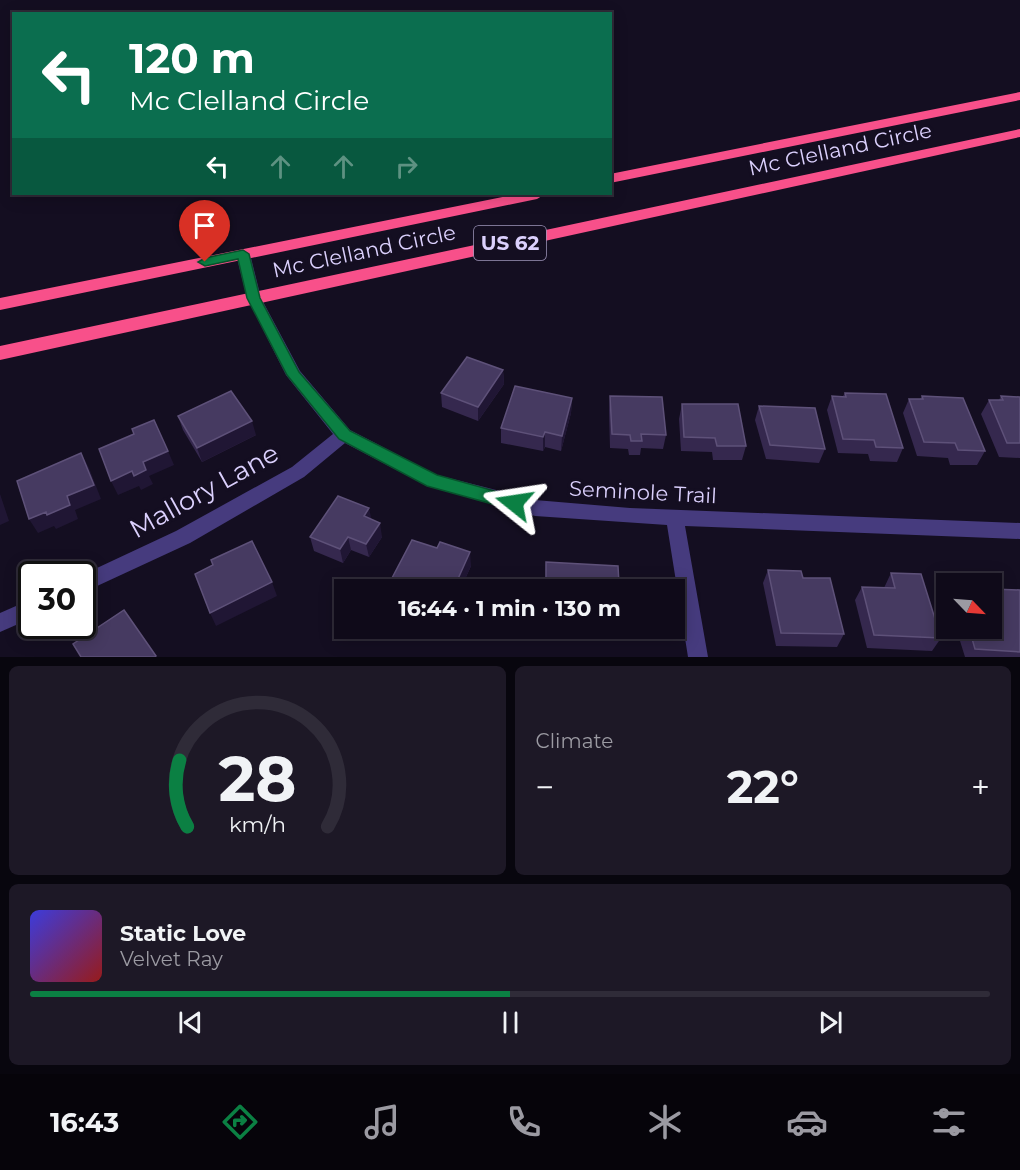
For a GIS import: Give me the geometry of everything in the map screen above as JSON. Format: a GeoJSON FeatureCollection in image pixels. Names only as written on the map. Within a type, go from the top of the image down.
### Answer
{"type":"FeatureCollection","features":[{"type":"Feature","properties":{"kind":"highway","name":"Mc Clelland Circle"},"geometry":{"type":"LineString","coordinates":[[612,179],[1020,96]]}},
{"type":"Feature","properties":{"kind":"highway","name":"Mc Clelland Circle"},"geometry":{"type":"LineString","coordinates":[[0,353],[1020,133]]}},
{"type":"Feature","properties":{"kind":"highway","name":"Mc Clelland Circle"},"geometry":{"type":"LineString","coordinates":[[0,304],[532,195]]}},
{"type":"Feature","properties":{"kind":"street","name":"Seminole Trail"},"geometry":{"type":"LineString","coordinates":[[243,254],[254,298],[294,375],[344,435],[433,481],[535,508],[675,518],[1020,531]]}},
{"type":"Feature","properties":{"kind":"street","name":"Mallory Lane"},"geometry":{"type":"LineString","coordinates":[[96,578],[183,537],[289,477],[344,435]]}},
{"type":"Feature","properties":{"kind":"street"},"geometry":{"type":"LineString","coordinates":[[675,518],[698,657]]}},
{"type":"Feature","properties":{"kind":"street"},"geometry":{"type":"LineString","coordinates":[[0,623],[18,615]]}},
{"type":"Feature","properties":{"kind":"building"},"geometry":{"type":"Polygon","coordinates":[[[467,357],[503,370],[478,407],[441,393],[467,357]]]}},
{"type":"Feature","properties":{"kind":"building"},"geometry":{"type":"Polygon","coordinates":[[[515,386],[572,398],[562,436],[545,432],[543,437],[501,428],[515,386]]]}},
{"type":"Feature","properties":{"kind":"building"},"geometry":{"type":"Polygon","coordinates":[[[231,391],[252,421],[197,448],[178,416],[231,391]]]}},
{"type":"Feature","properties":{"kind":"building"},"geometry":{"type":"Polygon","coordinates":[[[845,393],[886,394],[903,448],[876,447],[874,440],[843,439],[832,396],[846,397],[845,393]]]}},
{"type":"Feature","properties":{"kind":"building"},"geometry":{"type":"Polygon","coordinates":[[[610,396],[662,397],[666,435],[641,434],[642,441],[631,441],[630,435],[612,434],[610,396]]]}},
{"type":"Feature","properties":{"kind":"building"},"geometry":{"type":"Polygon","coordinates":[[[922,396],[963,398],[985,451],[958,450],[955,443],[924,442],[909,399],[923,399],[922,396]]]}},
{"type":"Feature","properties":{"kind":"building"},"geometry":{"type":"Polygon","coordinates":[[[1001,396],[1020,397],[1020,443],[1007,443],[989,400],[1003,400],[1001,396]]]}},
{"type":"Feature","properties":{"kind":"building"},"geometry":{"type":"Polygon","coordinates":[[[682,404],[738,404],[746,446],[717,446],[715,438],[684,437],[682,404]]]}},
{"type":"Feature","properties":{"kind":"building"},"geometry":{"type":"Polygon","coordinates":[[[759,406],[815,408],[825,449],[770,445],[759,406]]]}},
{"type":"Feature","properties":{"kind":"building"},"geometry":{"type":"Polygon","coordinates":[[[154,420],[168,451],[143,462],[146,470],[134,476],[132,471],[111,481],[99,449],[134,434],[132,429],[154,420]]]}},
{"type":"Feature","properties":{"kind":"building"},"geometry":{"type":"Polygon","coordinates":[[[81,453],[94,485],[67,496],[70,505],[47,515],[46,512],[29,519],[17,481],[81,453]]]}},
{"type":"Feature","properties":{"kind":"building"},"geometry":{"type":"Polygon","coordinates":[[[338,496],[369,508],[364,516],[380,523],[366,544],[348,537],[340,549],[310,537],[338,496]]]}},
{"type":"Feature","properties":{"kind":"building"},"geometry":{"type":"Polygon","coordinates":[[[412,540],[437,548],[440,542],[470,552],[458,579],[392,578],[412,540]]]}},
{"type":"Feature","properties":{"kind":"building"},"geometry":{"type":"Polygon","coordinates":[[[252,541],[272,582],[210,613],[195,574],[213,565],[211,560],[252,541]]]}},
{"type":"Feature","properties":{"kind":"building"},"geometry":{"type":"Polygon","coordinates":[[[546,562],[618,566],[619,579],[546,579],[546,562]]]}},
{"type":"Feature","properties":{"kind":"building"},"geometry":{"type":"Polygon","coordinates":[[[768,570],[801,571],[803,578],[830,578],[844,634],[781,633],[768,570]]]}},
{"type":"Feature","properties":{"kind":"building"},"geometry":{"type":"Polygon","coordinates":[[[891,573],[921,574],[936,622],[936,638],[874,635],[862,587],[895,588],[891,573]]]}},
{"type":"Feature","properties":{"kind":"building"},"geometry":{"type":"Polygon","coordinates":[[[1002,589],[1020,590],[1020,652],[975,649],[972,639],[1002,639],[1002,589]]]}},
{"type":"Feature","properties":{"kind":"building"},"geometry":{"type":"Polygon","coordinates":[[[124,610],[156,656],[81,657],[73,644],[80,639],[96,639],[96,629],[124,610]]]}},
{"type":"Feature","properties":{"kind":"route"},"geometry":{"type":"LineString","coordinates":[[205,262],[243,254],[254,298],[294,375],[344,435],[433,481],[514,503]]}}]}
